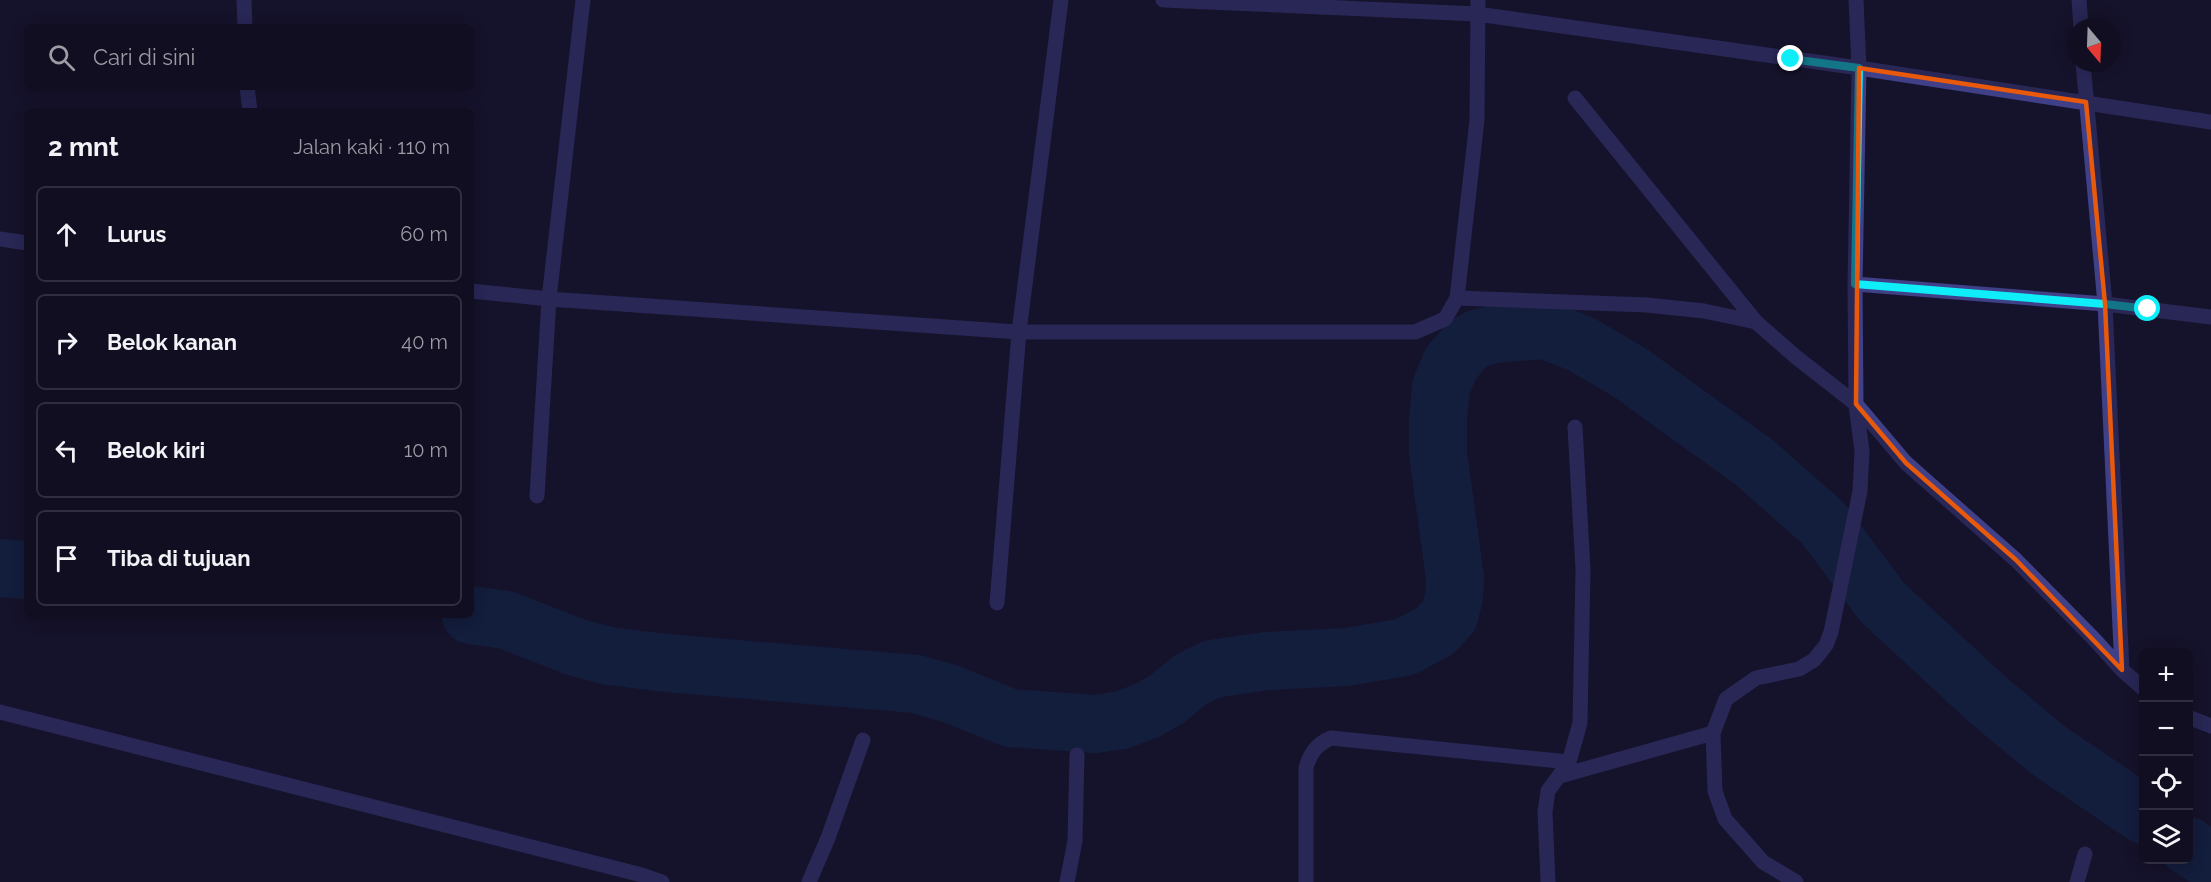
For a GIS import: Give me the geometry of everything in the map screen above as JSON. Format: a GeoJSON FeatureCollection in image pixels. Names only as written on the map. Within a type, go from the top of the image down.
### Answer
{"type":"FeatureCollection","features":[{"type":"Feature","properties":{"kind":"street"},"geometry":{"type":"LineString","coordinates":[[244,0],[245,24]]}},
{"type":"Feature","properties":{"kind":"street"},"geometry":{"type":"LineString","coordinates":[[537,496],[549,299],[583,0]]}},
{"type":"Feature","properties":{"kind":"street"},"geometry":{"type":"LineString","coordinates":[[997,603],[1019,332],[1061,0]]}},
{"type":"Feature","properties":{"kind":"street"},"geometry":{"type":"LineString","coordinates":[[1163,0],[1477,7],[2211,122]]}},
{"type":"Feature","properties":{"kind":"street"},"geometry":{"type":"LineString","coordinates":[[1796,882],[1763,862],[1725,819],[1715,791],[1713,732],[1726,699],[1756,678],[1798,669],[1814,660],[1826,645],[1831,632],[1860,491],[1862,451],[1856,404],[1855,284],[1859,68],[1856,0]]}},
{"type":"Feature","properties":{"kind":"street"},"geometry":{"type":"LineString","coordinates":[[2079,0],[2080,18]]}},
{"type":"Feature","properties":{"kind":"street"},"geometry":{"type":"LineString","coordinates":[[474,291],[549,299],[1019,332],[1415,333],[1445,319],[1457,298],[1477,120],[1477,7]]}},
{"type":"Feature","properties":{"kind":"street"},"geometry":{"type":"LineString","coordinates":[[2084,72],[2105,304],[2122,670]]}},
{"type":"Feature","properties":{"kind":"street"},"geometry":{"type":"LineString","coordinates":[[247,90],[250,108]]}},
{"type":"Feature","properties":{"kind":"street"},"geometry":{"type":"LineString","coordinates":[[1575,98],[1756,322],[1856,404],[1906,463],[2016,560],[2139,685]]}},
{"type":"Feature","properties":{"kind":"street"},"geometry":{"type":"LineString","coordinates":[[0,238],[24,242]]}},
{"type":"Feature","properties":{"kind":"street"},"geometry":{"type":"LineString","coordinates":[[1855,284],[2105,304],[2211,317]]}},
{"type":"Feature","properties":{"kind":"street"},"geometry":{"type":"LineString","coordinates":[[1457,298],[1647,305],[1704,311],[1756,322]]}},
{"type":"Feature","properties":{"kind":"street"},"geometry":{"type":"LineString","coordinates":[[1548,882],[1545,812],[1548,791],[1569,762],[1580,723],[1583,569],[1575,427]]}},
{"type":"Feature","properties":{"kind":"street"},"geometry":{"type":"LineString","coordinates":[[0,712],[642,875],[662,882]]}},
{"type":"Feature","properties":{"kind":"street"},"geometry":{"type":"LineString","coordinates":[[2193,719],[2211,726]]}},
{"type":"Feature","properties":{"kind":"street"},"geometry":{"type":"LineString","coordinates":[[1560,776],[1713,732]]}},
{"type":"Feature","properties":{"kind":"street"},"geometry":{"type":"LineString","coordinates":[[1306,882],[1306,768],[1309,756],[1321,743],[1331,738],[1569,762]]}},
{"type":"Feature","properties":{"kind":"street"},"geometry":{"type":"LineString","coordinates":[[809,882],[828,838],[863,740]]}},
{"type":"Feature","properties":{"kind":"street"},"geometry":{"type":"LineString","coordinates":[[1067,882],[1075,841],[1077,755]]}},
{"type":"Feature","properties":{"kind":"street"},"geometry":{"type":"LineString","coordinates":[[2077,882],[2085,855]]}},
{"type":"Feature","properties":{"kind":"highlighted area"},"geometry":{"type":"Polygon","coordinates":[[[1859,68],[2086,102],[2105,304],[2122,670],[2016,560],[1906,463],[1856,404],[1859,68]]]}},
{"type":"Feature","properties":{"kind":"waterway"},"geometry":{"type":"LineString","coordinates":[[474,615],[506,620],[578,648],[609,656],[916,684],[951,694],[1010,718],[1095,724],[1122,720],[1148,710],[1167,699],[1190,680],[1212,669],[1267,661],[1347,657],[1405,647],[1435,631],[1449,616],[1454,597],[1455,578],[1438,453],[1441,387],[1451,363],[1468,344],[1477,339],[1495,334],[1545,330],[1581,344],[1629,372],[1755,463],[1823,523],[1882,602],[1988,700],[2048,750],[2139,812]]}},
{"type":"Feature","properties":{"kind":"waterway"},"geometry":{"type":"LineString","coordinates":[[0,568],[24,570]]}},
{"type":"Feature","properties":{"kind":"waterway"},"geometry":{"type":"LineString","coordinates":[[2193,849],[2211,861]]}},
{"type":"Feature","properties":{"kind":"route"},"geometry":{"type":"LineString","coordinates":[[1791,59],[1859,68],[1855,284],[2148,309]]}}]}
